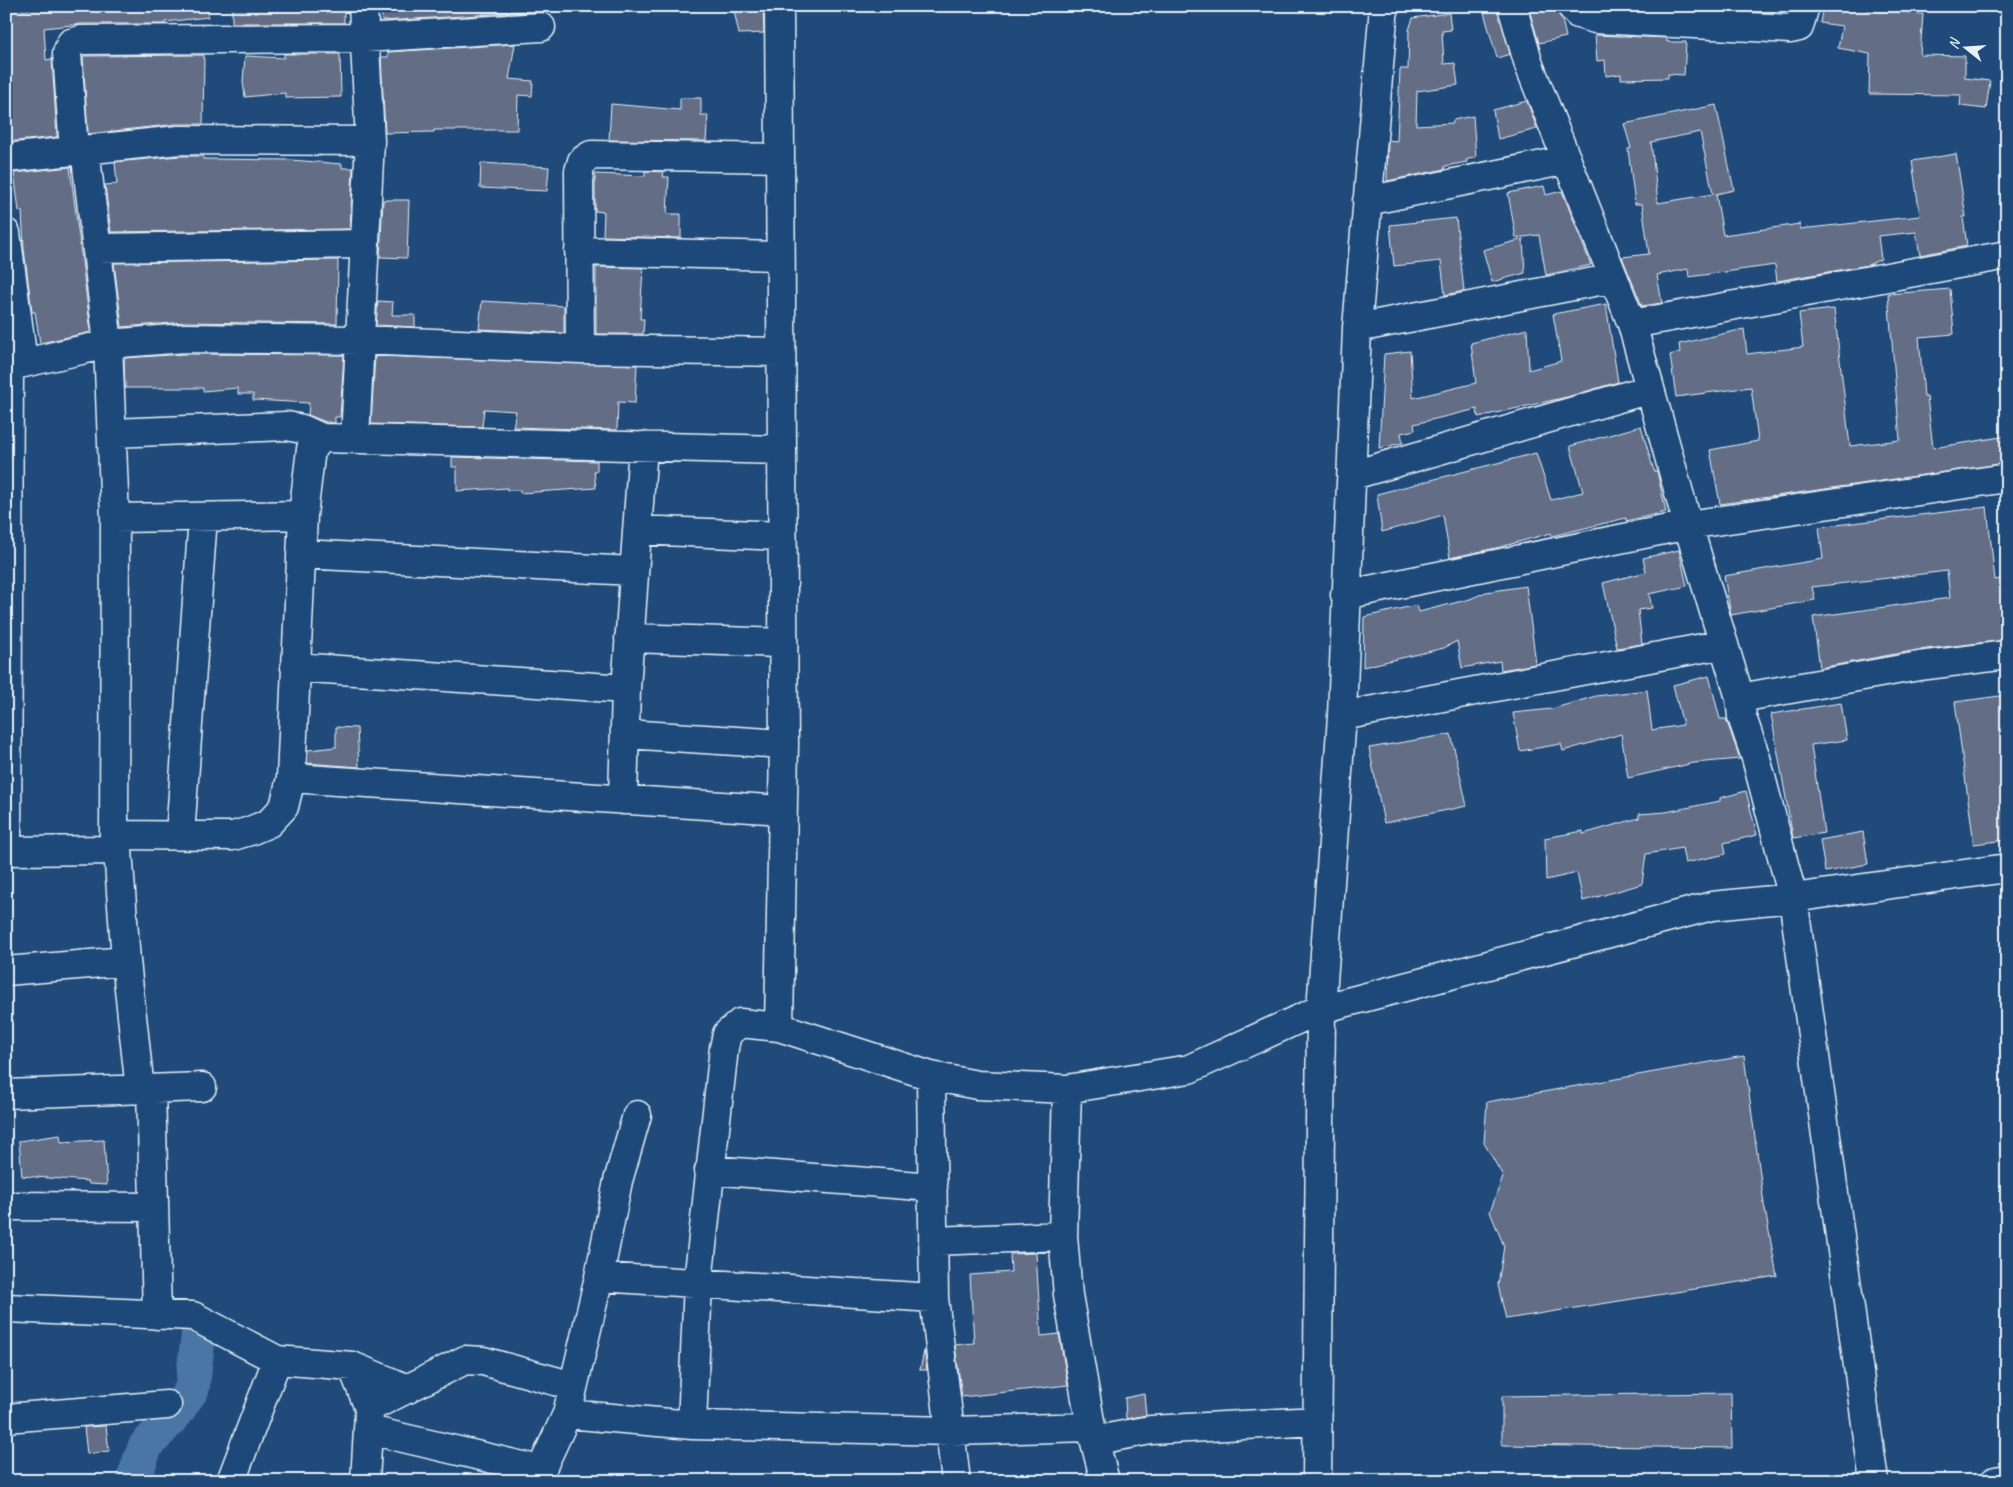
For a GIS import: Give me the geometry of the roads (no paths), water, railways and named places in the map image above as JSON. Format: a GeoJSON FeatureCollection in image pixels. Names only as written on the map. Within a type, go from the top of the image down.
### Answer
{"type":"FeatureCollection","features":[{"type":"Feature","properties":{"kind":"street"},"geometry":{"type":"LineString","coordinates":[[355,439],[370,141],[363,6]]}},
{"type":"Feature","properties":{"kind":"street"},"geometry":{"type":"LineString","coordinates":[[778,1027],[784,744],[782,352],[779,256],[779,6]]}},
{"type":"Feature","properties":{"kind":"street"},"geometry":{"type":"LineString","coordinates":[[1317,1481],[1322,1009],[1342,716],[1345,595],[1353,475],[1357,328],[1384,6]]}},
{"type":"Feature","properties":{"kind":"street"},"geometry":{"type":"LineString","coordinates":[[1512,6],[1528,65],[1632,324],[1688,525],[1740,698],[1742,717],[1756,758],[1793,898],[1874,1481]]}},
{"type":"Feature","properties":{"kind":"street"},"geometry":{"type":"LineString","coordinates":[[1572,6],[1578,14],[1595,19],[1790,29],[1799,27],[1806,6]]}},
{"type":"Feature","properties":{"kind":"street"},"geometry":{"type":"LineString","coordinates":[[157,1314],[154,1207],[146,1089],[126,961],[116,842],[115,518],[108,344],[97,248],[80,150],[67,53],[71,43],[81,40],[365,38],[540,27]]}},
{"type":"Feature","properties":{"kind":"street"},"geometry":{"type":"LineString","coordinates":[[6,158],[179,140],[370,141]]}},
{"type":"Feature","properties":{"kind":"street"},"geometry":{"type":"LineString","coordinates":[[580,350],[579,171],[582,161],[591,155],[780,158]]}},
{"type":"Feature","properties":{"kind":"street"},"geometry":{"type":"LineString","coordinates":[[1367,201],[1567,160]]}},
{"type":"Feature","properties":{"kind":"street"},"geometry":{"type":"LineString","coordinates":[[6,233],[13,365],[7,851],[180,835],[233,836],[269,823],[284,807],[291,778],[303,515],[311,449],[315,442],[322,438]]}},
{"type":"Feature","properties":{"kind":"street"},"geometry":{"type":"LineString","coordinates":[[97,248],[365,244]]}},
{"type":"Feature","properties":{"kind":"street"},"geometry":{"type":"LineString","coordinates":[[579,251],[779,256]]}},
{"type":"Feature","properties":{"kind":"street"},"geometry":{"type":"LineString","coordinates":[[1632,324],[2007,255]]}},
{"type":"Feature","properties":{"kind":"street"},"geometry":{"type":"LineString","coordinates":[[1357,328],[1614,278]]}},
{"type":"Feature","properties":{"kind":"street"},"geometry":{"type":"LineString","coordinates":[[13,365],[108,344],[184,338],[360,340],[580,350],[782,352]]}},
{"type":"Feature","properties":{"kind":"street"},"geometry":{"type":"LineString","coordinates":[[1353,475],[1650,389]]}},
{"type":"Feature","properties":{"kind":"street"},"geometry":{"type":"LineString","coordinates":[[112,433],[287,426],[302,429],[322,438],[782,450]]}},
{"type":"Feature","properties":{"kind":"street"},"geometry":{"type":"LineString","coordinates":[[623,800],[626,689],[643,446]]}},
{"type":"Feature","properties":{"kind":"street"},"geometry":{"type":"LineString","coordinates":[[1345,595],[1688,525],[2007,478]]}},
{"type":"Feature","properties":{"kind":"street"},"geometry":{"type":"LineString","coordinates":[[115,518],[303,515]]}},
{"type":"Feature","properties":{"kind":"street"},"geometry":{"type":"LineString","coordinates":[[180,835],[203,517]]}},
{"type":"Feature","properties":{"kind":"street"},"geometry":{"type":"LineString","coordinates":[[637,530],[782,536]]}},
{"type":"Feature","properties":{"kind":"street"},"geometry":{"type":"LineString","coordinates":[[301,554],[634,570]]}},
{"type":"Feature","properties":{"kind":"street"},"geometry":{"type":"LineString","coordinates":[[629,638],[783,643]]}},
{"type":"Feature","properties":{"kind":"street"},"geometry":{"type":"LineString","coordinates":[[1342,716],[1724,644]]}},
{"type":"Feature","properties":{"kind":"street"},"geometry":{"type":"LineString","coordinates":[[1740,698],[1919,666],[2007,655]]}},
{"type":"Feature","properties":{"kind":"street"},"geometry":{"type":"LineString","coordinates":[[296,668],[626,689]]}},
{"type":"Feature","properties":{"kind":"street"},"geometry":{"type":"LineString","coordinates":[[625,734],[784,744]]}},
{"type":"Feature","properties":{"kind":"street"},"geometry":{"type":"LineString","coordinates":[[291,778],[783,810]]}},
{"type":"Feature","properties":{"kind":"street"},"geometry":{"type":"LineString","coordinates":[[692,1425],[698,1282],[709,1170],[727,1034],[740,1023],[778,1027],[931,1076],[977,1085],[1067,1089],[1189,1069],[1322,1009],[1712,906],[1793,898],[2007,868]]}},
{"type":"Feature","properties":{"kind":"street"},"geometry":{"type":"LineString","coordinates":[[6,970],[126,961]]}},
{"type":"Feature","properties":{"kind":"street"},"geometry":{"type":"LineString","coordinates":[[931,1076],[934,1298],[956,1481]]}},
{"type":"Feature","properties":{"kind":"street"},"geometry":{"type":"LineString","coordinates":[[6,1094],[202,1087]]}},
{"type":"Feature","properties":{"kind":"street"},"geometry":{"type":"LineString","coordinates":[[1067,1089],[1063,1236],[1068,1295],[1094,1433],[1106,1481]]}},
{"type":"Feature","properties":{"kind":"street"},"geometry":{"type":"LineString","coordinates":[[369,1419],[538,1475],[567,1414],[599,1277],[618,1181],[637,1115]]}},
{"type":"Feature","properties":{"kind":"street"},"geometry":{"type":"LineString","coordinates":[[709,1170],[933,1187]]}},
{"type":"Feature","properties":{"kind":"street"},"geometry":{"type":"LineString","coordinates":[[6,1206],[154,1207]]}},
{"type":"Feature","properties":{"kind":"street"},"geometry":{"type":"LineString","coordinates":[[933,1241],[1063,1236]]}},
{"type":"Feature","properties":{"kind":"street"},"geometry":{"type":"LineString","coordinates":[[599,1277],[934,1298]]}},
{"type":"Feature","properties":{"kind":"street"},"geometry":{"type":"LineString","coordinates":[[6,1308],[193,1316],[277,1360],[352,1366],[408,1389]]}},
{"type":"Feature","properties":{"kind":"street"},"geometry":{"type":"LineString","coordinates":[[232,1481],[277,1360]]}},
{"type":"Feature","properties":{"kind":"street"},"geometry":{"type":"LineString","coordinates":[[369,1419],[408,1389],[465,1360],[483,1361],[573,1386]]}},
{"type":"Feature","properties":{"kind":"street"},"geometry":{"type":"LineString","coordinates":[[352,1366],[369,1419],[365,1481]]}},
{"type":"Feature","properties":{"kind":"street"},"geometry":{"type":"LineString","coordinates":[[6,1418],[167,1405]]}},
{"type":"Feature","properties":{"kind":"street"},"geometry":{"type":"LineString","coordinates":[[567,1414],[692,1425],[1094,1433],[1318,1421]]}},
{"type":"Feature","properties":{"kind":"street"},"geometry":{"type":"LineString","coordinates":[[1995,1481],[2007,1479]]}},
{"type":"Feature","properties":{"kind":"waterway"},"geometry":{"type":"LineString","coordinates":[[133,1481],[145,1447],[175,1414],[192,1389],[199,1330]]}}]}
